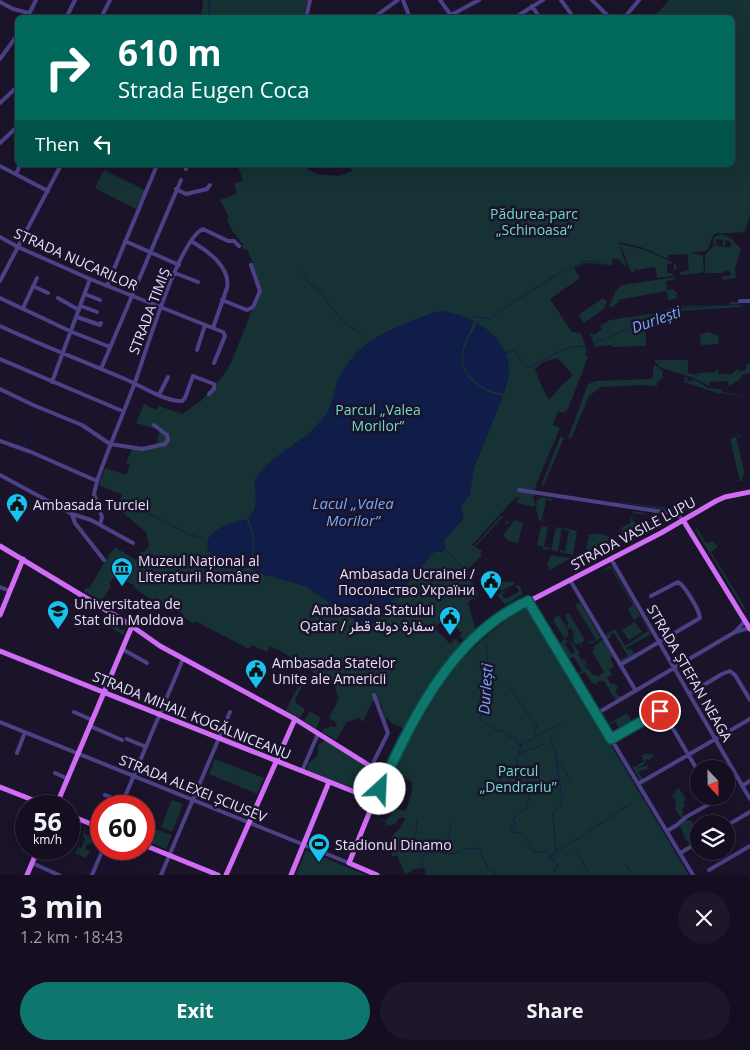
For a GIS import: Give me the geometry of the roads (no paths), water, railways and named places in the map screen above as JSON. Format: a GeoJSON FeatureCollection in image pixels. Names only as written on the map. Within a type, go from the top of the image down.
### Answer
{"type":"FeatureCollection","features":[{"type":"Feature","properties":{"kind":"main road","name":"STRADA VASILE LUPU"},"geometry":{"type":"LineString","coordinates":[[349,863],[386,776],[423,704],[451,664],[486,629],[498,619],[528,601],[611,559],[725,497],[750,492]]}},
{"type":"Feature","properties":{"kind":"main road"},"geometry":{"type":"LineString","coordinates":[[684,520],[750,628]]}},
{"type":"Feature","properties":{"kind":"main road"},"geometry":{"type":"LineString","coordinates":[[0,546],[183,659],[295,719],[386,776]]}},
{"type":"Feature","properties":{"kind":"main road"},"geometry":{"type":"LineString","coordinates":[[0,615],[23,559]]}},
{"type":"Feature","properties":{"kind":"main road"},"geometry":{"type":"LineString","coordinates":[[61,795],[132,626]]}},
{"type":"Feature","properties":{"kind":"main road","name":"STRADA MIHAIL KOGĂLNICEANU"},"geometry":{"type":"LineString","coordinates":[[0,651],[375,800]]}},
{"type":"Feature","properties":{"kind":"main road"},"geometry":{"type":"LineString","coordinates":[[226,875],[295,719]]}},
{"type":"Feature","properties":{"kind":"main road"},"geometry":{"type":"LineString","coordinates":[[291,875],[329,782]]}},
{"type":"Feature","properties":{"kind":"main road"},"geometry":{"type":"LineString","coordinates":[[0,787],[20,795]]}},
{"type":"Feature","properties":{"kind":"main road"},"geometry":{"type":"LineString","coordinates":[[155,849],[218,875]]}},
{"type":"Feature","properties":{"kind":"main road"},"geometry":{"type":"LineString","coordinates":[[27,875],[34,860]]}},
{"type":"Feature","properties":{"kind":"main road","name":"STRADA ALEXEI ȘCIUSEV"},"geometry":{"type":"LineString","coordinates":[[349,863],[377,875]]}},
{"type":"Feature","properties":{"kind":"street"},"geometry":{"type":"LineString","coordinates":[[28,15],[36,0]]}},
{"type":"Feature","properties":{"kind":"street"},"geometry":{"type":"LineString","coordinates":[[68,15],[75,0]]}},
{"type":"Feature","properties":{"kind":"street"},"geometry":{"type":"LineString","coordinates":[[102,15],[110,0]]}},
{"type":"Feature","properties":{"kind":"street"},"geometry":{"type":"LineString","coordinates":[[307,15],[310,0]]}},
{"type":"Feature","properties":{"kind":"street"},"geometry":{"type":"LineString","coordinates":[[377,15],[398,0]]}},
{"type":"Feature","properties":{"kind":"street"},"geometry":{"type":"LineString","coordinates":[[403,0],[409,15]]}},
{"type":"Feature","properties":{"kind":"street"},"geometry":{"type":"LineString","coordinates":[[440,0],[451,15]]}},
{"type":"Feature","properties":{"kind":"street"},"geometry":{"type":"LineString","coordinates":[[454,15],[479,0]]}},
{"type":"Feature","properties":{"kind":"street"},"geometry":{"type":"LineString","coordinates":[[518,15],[544,0]]}},
{"type":"Feature","properties":{"kind":"street"},"geometry":{"type":"LineString","coordinates":[[561,0],[572,15]]}},
{"type":"Feature","properties":{"kind":"street"},"geometry":{"type":"LineString","coordinates":[[592,0],[607,15]]}},
{"type":"Feature","properties":{"kind":"street"},"geometry":{"type":"LineString","coordinates":[[626,15],[639,0]]}},
{"type":"Feature","properties":{"kind":"street"},"geometry":{"type":"LineString","coordinates":[[0,2],[26,15]]}},
{"type":"Feature","properties":{"kind":"street"},"geometry":{"type":"LineString","coordinates":[[532,6],[538,15]]}},
{"type":"Feature","properties":{"kind":"street"},"geometry":{"type":"LineString","coordinates":[[1,56],[15,38]]}},
{"type":"Feature","properties":{"kind":"street"},"geometry":{"type":"LineString","coordinates":[[0,103],[13,90]]}},
{"type":"Feature","properties":{"kind":"street"},"geometry":{"type":"LineString","coordinates":[[0,143],[15,129]]}},
{"type":"Feature","properties":{"kind":"street"},"geometry":{"type":"LineString","coordinates":[[0,166],[48,191]]}},
{"type":"Feature","properties":{"kind":"street"},"geometry":{"type":"LineString","coordinates":[[16,174],[19,167]]}},
{"type":"Feature","properties":{"kind":"street"},"geometry":{"type":"LineString","coordinates":[[0,281],[60,167]]}},
{"type":"Feature","properties":{"kind":"street"},"geometry":{"type":"LineString","coordinates":[[107,286],[156,167]]}},
{"type":"Feature","properties":{"kind":"street"},"geometry":{"type":"LineString","coordinates":[[101,369],[181,180]]}},
{"type":"Feature","properties":{"kind":"street"},"geometry":{"type":"LineString","coordinates":[[176,189],[186,194],[209,186]]}},
{"type":"Feature","properties":{"kind":"street"},"geometry":{"type":"LineString","coordinates":[[213,328],[228,283],[222,269],[212,255],[190,241],[203,230],[228,242],[234,241],[238,246]]}},
{"type":"Feature","properties":{"kind":"street","name":"STRADA NUCARILOR"},"geometry":{"type":"LineString","coordinates":[[0,237],[90,279],[224,332],[226,335],[214,362]]}},
{"type":"Feature","properties":{"kind":"street"},"geometry":{"type":"LineString","coordinates":[[125,241],[179,265]]}},
{"type":"Feature","properties":{"kind":"street","name":"STRADA TIMIȘ"},"geometry":{"type":"LineString","coordinates":[[100,525],[102,515],[94,494],[97,481],[135,383],[161,308],[190,241]]}},
{"type":"Feature","properties":{"kind":"street"},"geometry":{"type":"LineString","coordinates":[[222,300],[247,310],[253,307],[260,291],[252,265]]}},
{"type":"Feature","properties":{"kind":"street"},"geometry":{"type":"LineString","coordinates":[[175,273],[198,282]]}},
{"type":"Feature","properties":{"kind":"street"},"geometry":{"type":"LineString","coordinates":[[22,308],[37,278]]}},
{"type":"Feature","properties":{"kind":"street"},"geometry":{"type":"LineString","coordinates":[[52,382],[90,279]]}},
{"type":"Feature","properties":{"kind":"street"},"geometry":{"type":"LineString","coordinates":[[33,286],[48,293]]}},
{"type":"Feature","properties":{"kind":"street"},"geometry":{"type":"LineString","coordinates":[[85,294],[100,300]]}},
{"type":"Feature","properties":{"kind":"street"},"geometry":{"type":"LineString","coordinates":[[0,298],[72,332],[110,347]]}},
{"type":"Feature","properties":{"kind":"street"},"geometry":{"type":"LineString","coordinates":[[58,298],[80,308],[97,312]]}},
{"type":"Feature","properties":{"kind":"street"},"geometry":{"type":"LineString","coordinates":[[740,300],[750,301]]}},
{"type":"Feature","properties":{"kind":"street"},"geometry":{"type":"LineString","coordinates":[[77,317],[100,325],[101,323]]}},
{"type":"Feature","properties":{"kind":"street"},"geometry":{"type":"LineString","coordinates":[[197,350],[205,325]]}},
{"type":"Feature","properties":{"kind":"street"},"geometry":{"type":"LineString","coordinates":[[0,326],[178,402],[185,398],[191,378],[194,376],[214,384],[214,389],[209,394]]}},
{"type":"Feature","properties":{"kind":"street"},"geometry":{"type":"LineString","coordinates":[[0,359],[120,410]]}},
{"type":"Feature","properties":{"kind":"street"},"geometry":{"type":"LineString","coordinates":[[160,395],[168,377]]}},
{"type":"Feature","properties":{"kind":"street"},"geometry":{"type":"LineString","coordinates":[[0,390],[82,425],[110,444],[142,449],[165,444],[168,440],[167,435],[154,426]]}},
{"type":"Feature","properties":{"kind":"street"},"geometry":{"type":"LineString","coordinates":[[0,441],[31,452],[97,481]]}},
{"type":"Feature","properties":{"kind":"street"},"geometry":{"type":"LineString","coordinates":[[0,475],[72,514],[100,525],[133,543]]}},
{"type":"Feature","properties":{"kind":"street"},"geometry":{"type":"LineString","coordinates":[[519,490],[676,514],[684,520]]}},
{"type":"Feature","properties":{"kind":"street"},"geometry":{"type":"LineString","coordinates":[[72,514],[74,523],[104,560]]}},
{"type":"Feature","properties":{"kind":"street","name":"STRADA ȘTEFAN NEAGA"},"geometry":{"type":"LineString","coordinates":[[611,559],[750,799]]}},
{"type":"Feature","properties":{"kind":"street"},"geometry":{"type":"LineString","coordinates":[[570,580],[636,691]]}},
{"type":"Feature","properties":{"kind":"street"},"geometry":{"type":"LineString","coordinates":[[620,665],[698,621],[700,617],[683,585],[678,582],[651,596]]}},
{"type":"Feature","properties":{"kind":"street"},"geometry":{"type":"LineString","coordinates":[[0,587],[10,591]]}},
{"type":"Feature","properties":{"kind":"street"},"geometry":{"type":"LineString","coordinates":[[528,601],[693,875]]}},
{"type":"Feature","properties":{"kind":"street"},"geometry":{"type":"LineString","coordinates":[[735,632],[745,621]]}},
{"type":"Feature","properties":{"kind":"street"},"geometry":{"type":"LineString","coordinates":[[596,714],[735,632],[750,628]]}},
{"type":"Feature","properties":{"kind":"street"},"geometry":{"type":"LineString","coordinates":[[122,650],[147,663]]}},
{"type":"Feature","properties":{"kind":"street"},"geometry":{"type":"LineString","coordinates":[[126,795],[183,659]]}},
{"type":"Feature","properties":{"kind":"street"},"geometry":{"type":"LineString","coordinates":[[689,694],[725,672],[730,671],[735,675],[750,700]]}},
{"type":"Feature","properties":{"kind":"street"},"geometry":{"type":"LineString","coordinates":[[371,767],[388,733],[374,695]]}},
{"type":"Feature","properties":{"kind":"street"},"geometry":{"type":"LineString","coordinates":[[611,739],[661,711],[691,760]]}},
{"type":"Feature","properties":{"kind":"street"},"geometry":{"type":"LineString","coordinates":[[74,712],[91,723],[146,747]]}},
{"type":"Feature","properties":{"kind":"street"},"geometry":{"type":"LineString","coordinates":[[161,875],[230,712]]}},
{"type":"Feature","properties":{"kind":"street"},"geometry":{"type":"LineString","coordinates":[[638,784],[750,719]]}},
{"type":"Feature","properties":{"kind":"street","name":"STRADA ALEXEI ȘCIUSEV"},"geometry":{"type":"LineString","coordinates":[[0,722],[349,863]]}},
{"type":"Feature","properties":{"kind":"street"},"geometry":{"type":"LineString","coordinates":[[17,753],[25,732]]}},
{"type":"Feature","properties":{"kind":"street"},"geometry":{"type":"LineString","coordinates":[[302,771],[318,734]]}},
{"type":"Feature","properties":{"kind":"street"},"geometry":{"type":"LineString","coordinates":[[55,773],[68,779]]}},
{"type":"Feature","properties":{"kind":"street"},"geometry":{"type":"LineString","coordinates":[[742,786],[750,781]]}},
{"type":"Feature","properties":{"kind":"street"},"geometry":{"type":"LineString","coordinates":[[667,831],[684,818],[707,805]]}},
{"type":"Feature","properties":{"kind":"street"},"geometry":{"type":"LineString","coordinates":[[735,821],[750,812]]}},
{"type":"Feature","properties":{"kind":"street"},"geometry":{"type":"LineString","coordinates":[[709,870],[750,846]]}},
{"type":"Feature","properties":{"kind":"street"},"geometry":{"type":"LineString","coordinates":[[680,853],[690,847]]}},
{"type":"Feature","properties":{"kind":"street"},"geometry":{"type":"LineString","coordinates":[[92,875],[98,860]]}},
{"type":"Feature","properties":{"kind":"street"},"geometry":{"type":"LineString","coordinates":[[32,864],[59,875]]}},
{"type":"Feature","properties":{"kind":"water","name":"Lacul „Valea Morilor”"},"geometry":{"type":"Polygon","coordinates":[[[444,311],[474,321],[462,351],[462,363],[465,371],[474,383],[481,388],[503,396],[474,468],[470,494],[461,507],[464,518],[444,541],[446,547],[442,552],[435,551],[371,626],[367,628],[305,586],[250,569],[254,556],[254,543],[248,518],[254,510],[256,500],[255,480],[270,462],[307,435],[327,414],[340,376],[353,356],[379,336],[427,315],[444,311]]]}},
{"type":"Feature","properties":{"kind":"water"},"geometry":{"type":"Polygon","coordinates":[[[477,323],[495,337],[506,355],[509,373],[504,394],[482,386],[466,371],[463,356],[468,339],[477,323]]]}},
{"type":"Feature","properties":{"kind":"water"},"geometry":{"type":"Polygon","coordinates":[[[246,519],[253,543],[248,568],[214,556],[208,550],[208,539],[216,530],[246,519]]]}},
{"type":"Feature","properties":{"kind":"waterway"},"geometry":{"type":"LineString","coordinates":[[209,0],[209,15]]}},
{"type":"Feature","properties":{"kind":"waterway"},"geometry":{"type":"LineString","coordinates":[[498,312],[558,274],[587,261],[606,263]]}},
{"type":"Feature","properties":{"kind":"waterway"},"geometry":{"type":"LineString","coordinates":[[301,272],[344,322],[361,334]]}},
{"type":"Feature","properties":{"kind":"waterway","name":"Durlești"},"geometry":{"type":"LineString","coordinates":[[595,343],[677,308],[750,304]]}},
{"type":"Feature","properties":{"kind":"waterway"},"geometry":{"type":"LineString","coordinates":[[472,317],[489,319],[496,314]]}},
{"type":"Feature","properties":{"kind":"waterway","name":"Durlești"},"geometry":{"type":"LineString","coordinates":[[505,353],[514,351],[525,365],[531,367],[565,349],[579,346],[585,347]]}},
{"type":"Feature","properties":{"kind":"waterway"},"geometry":{"type":"LineString","coordinates":[[27,447],[25,444],[32,428]]}},
{"type":"Feature","properties":{"kind":"waterway"},"geometry":{"type":"LineString","coordinates":[[20,433],[27,436]]}},
{"type":"Feature","properties":{"kind":"waterway"},"geometry":{"type":"LineString","coordinates":[[120,505],[154,516],[189,534]]}},
{"type":"Feature","properties":{"kind":"waterway"},"geometry":{"type":"LineString","coordinates":[[191,535],[204,538]]}},
{"type":"Feature","properties":{"kind":"waterway","name":"Durlești"},"geometry":{"type":"LineString","coordinates":[[444,549],[464,570],[476,596]]}},
{"type":"Feature","properties":{"kind":"waterway","name":"Durlești"},"geometry":{"type":"LineString","coordinates":[[486,643],[488,663],[480,719],[509,737],[516,738],[518,744],[521,745],[518,757],[516,758],[517,762],[529,785],[525,786],[530,800],[527,802],[526,810],[523,810],[513,819],[515,824],[510,829],[523,836],[533,851],[547,851],[557,864],[554,870],[558,875]]}},
{"type":"Feature","properties":{"kind":"waterway"},"geometry":{"type":"LineString","coordinates":[[509,686],[537,726],[535,731],[538,736]]}},
{"type":"Feature","properties":{"kind":"waterway"},"geometry":{"type":"LineString","coordinates":[[521,745],[560,724]]}},
{"type":"Feature","properties":{"kind":"waterway"},"geometry":{"type":"LineString","coordinates":[[550,736],[555,752],[561,791]]}},
{"type":"Feature","properties":{"kind":"waterway"},"geometry":{"type":"LineString","coordinates":[[518,754],[545,744]]}},
{"type":"Feature","properties":{"kind":"waterway"},"geometry":{"type":"LineString","coordinates":[[556,758],[571,781]]}},
{"type":"Feature","properties":{"kind":"waterway"},"geometry":{"type":"LineString","coordinates":[[550,857],[556,852],[553,814],[561,804],[562,794]]}},
{"type":"Feature","properties":{"kind":"waterway"},"geometry":{"type":"LineString","coordinates":[[586,833],[630,804]]}},
{"type":"Feature","properties":{"kind":"waterway"},"geometry":{"type":"LineString","coordinates":[[417,820],[415,842],[419,846],[449,854],[461,850]]}},
{"type":"Feature","properties":{"kind":"waterway"},"geometry":{"type":"LineString","coordinates":[[446,853],[451,824]]}},
{"type":"Feature","properties":{"kind":"waterway"},"geometry":{"type":"LineString","coordinates":[[557,852],[583,835]]}},
{"type":"Feature","properties":{"kind":"waterway"},"geometry":{"type":"LineString","coordinates":[[395,844],[399,847],[418,846]]}},
{"type":"Feature","properties":{"kind":"waterway"},"geometry":{"type":"LineString","coordinates":[[465,849],[479,848],[488,868],[492,871]]}},
{"type":"Feature","properties":{"kind":"waterway"},"geometry":{"type":"LineString","coordinates":[[422,868],[422,858],[429,849]]}},
{"type":"Feature","properties":{"kind":"waterway"},"geometry":{"type":"LineString","coordinates":[[576,851],[590,875]]}},
{"type":"Feature","properties":{"kind":"waterway"},"geometry":{"type":"LineString","coordinates":[[626,865],[633,875]]}},
{"type":"Feature","properties":{"kind":"place","name":"Ambasada Turciei"},"geometry":{"type":"Point","coordinates":[17,523]}},
{"type":"Feature","properties":{"kind":"place","name":"Muzeul Național al Literaturii Române"},"geometry":{"type":"Point","coordinates":[122,587]}},
{"type":"Feature","properties":{"kind":"place","name":"Ambasada Ucrainei / Посольство України"},"geometry":{"type":"Point","coordinates":[491,600]}},
{"type":"Feature","properties":{"kind":"place","name":"Universitatea de Stat din Moldova"},"geometry":{"type":"Point","coordinates":[58,630]}},
{"type":"Feature","properties":{"kind":"place","name":"Ambasada Statului Qatar / سفارة دولة قطر"},"geometry":{"type":"Point","coordinates":[450,636]}},
{"type":"Feature","properties":{"kind":"place","name":"Ambasada Statelor Unite ale Americii"},"geometry":{"type":"Point","coordinates":[256,689]}},
{"type":"Feature","properties":{"kind":"place","name":"Stadionul Dinamo"},"geometry":{"type":"Point","coordinates":[319,863]}},
{"type":"Feature","properties":{"kind":"park label","name":"Pădurea-parc „Schinoasa“"},"geometry":{"type":"Point","coordinates":[534,222]}},
{"type":"Feature","properties":{"kind":"park label","name":"Parcul „Valea Morilor”"},"geometry":{"type":"Point","coordinates":[378,418]}},
{"type":"Feature","properties":{"kind":"park label","name":"Parcul „Dendrariu”"},"geometry":{"type":"Point","coordinates":[518,778]}}]}
